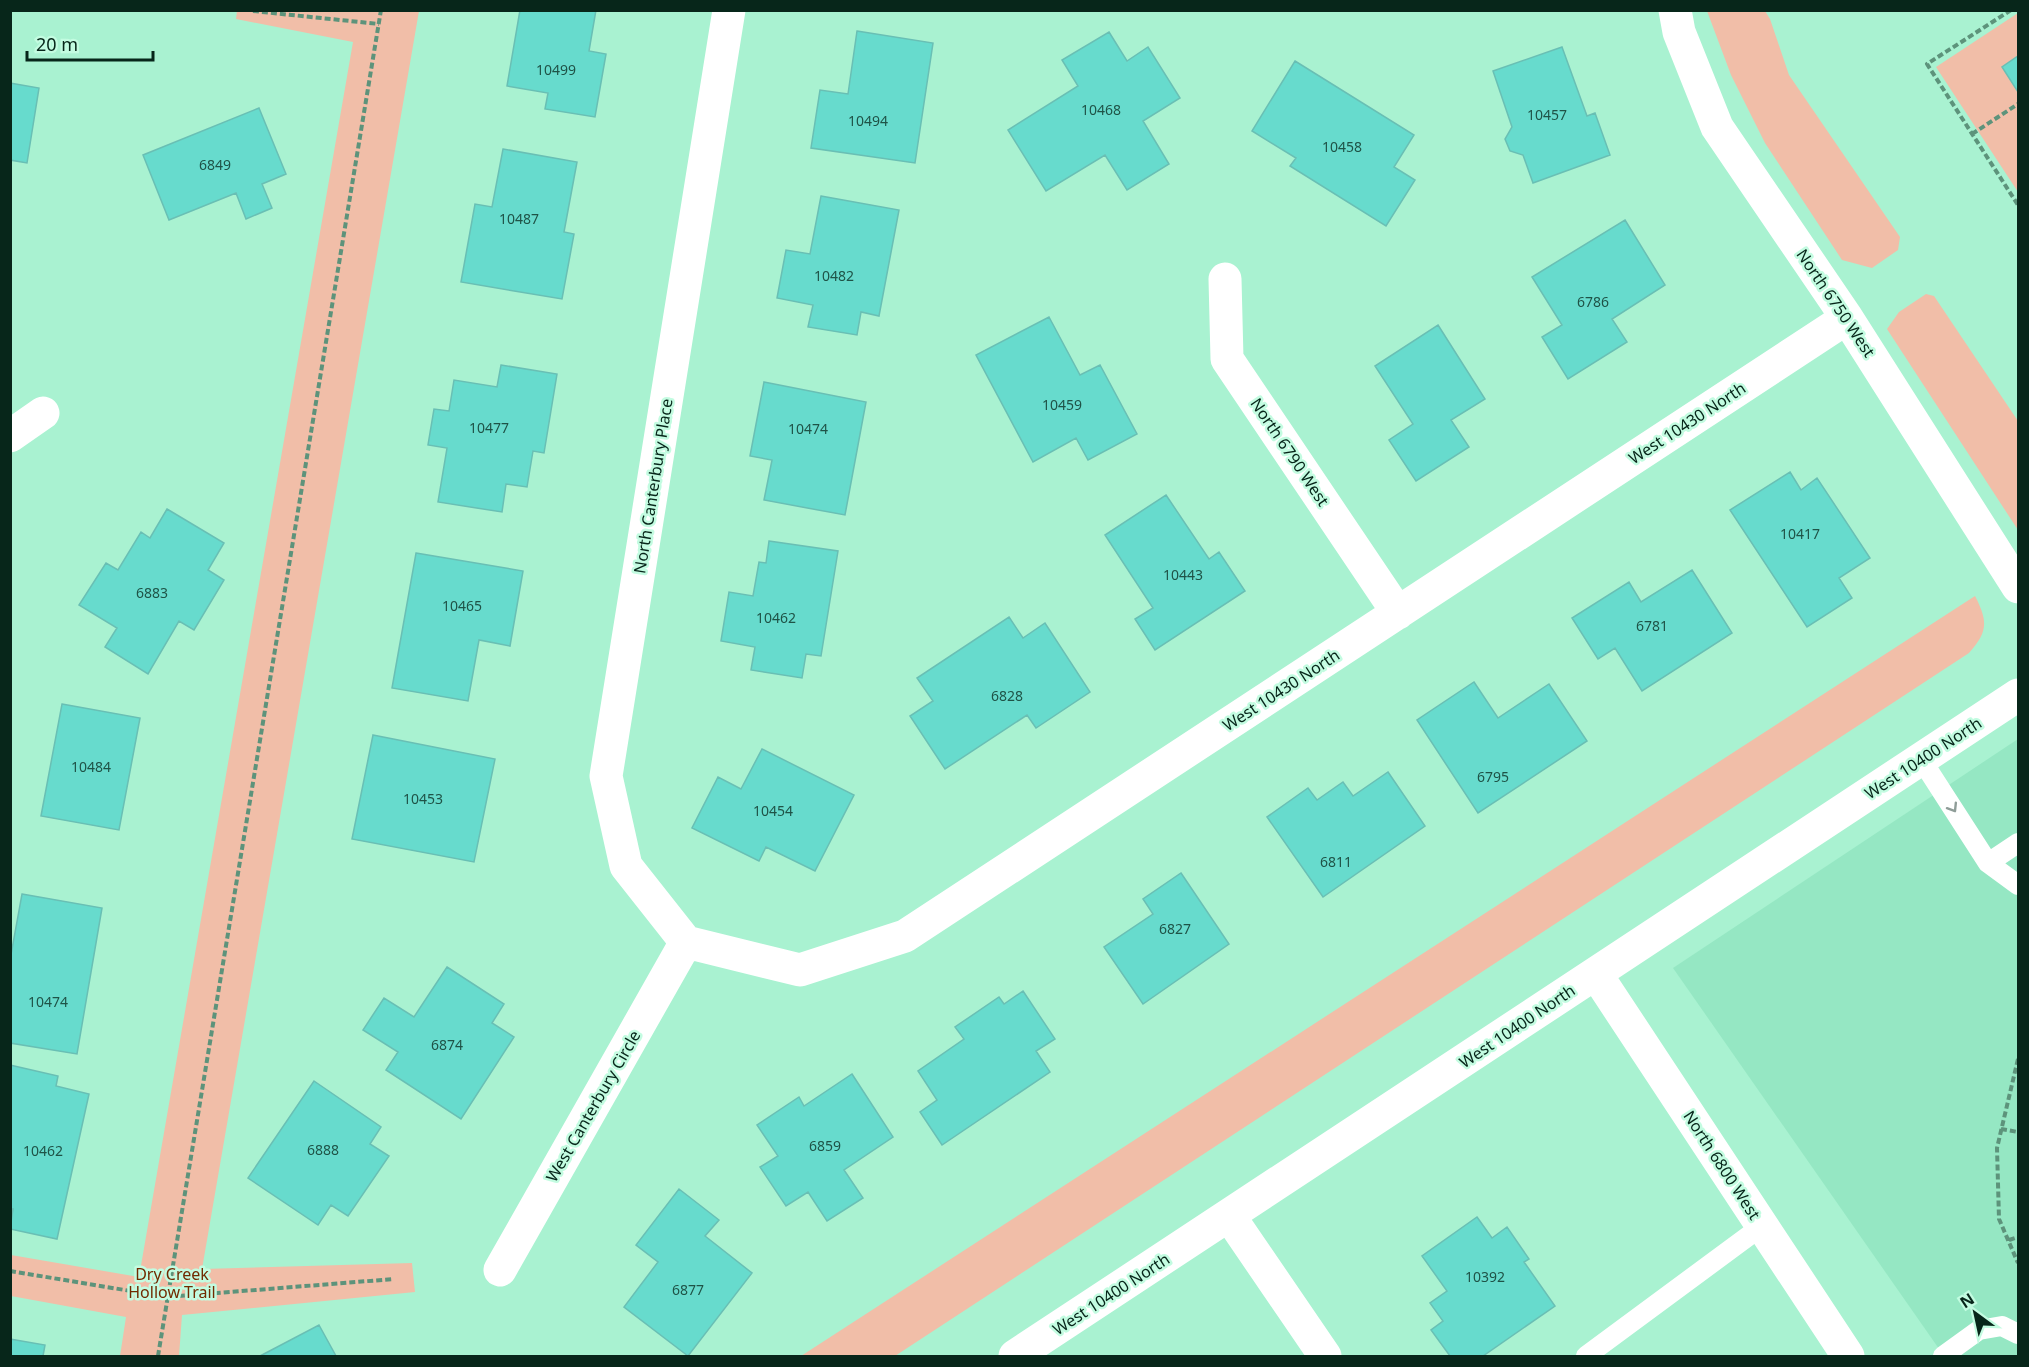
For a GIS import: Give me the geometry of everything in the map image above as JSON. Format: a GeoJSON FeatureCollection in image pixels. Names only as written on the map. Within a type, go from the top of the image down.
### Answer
{"type":"FeatureCollection","features":[{"type":"Feature","properties":{"kind":"street","name":"North Canterbury Place"},"geometry":{"type":"LineString","coordinates":[[686,942],[626,866],[606,776],[729,10]]}},
{"type":"Feature","properties":{"kind":"street","name":"North 6750 West"},"geometry":{"type":"LineString","coordinates":[[1675,10],[1679,32],[1717,127],[1847,318],[2019,587]]}},
{"type":"Feature","properties":{"kind":"street","name":"North 6790 West"},"geometry":{"type":"LineString","coordinates":[[1225,279],[1227,359],[1398,613]]}},
{"type":"Feature","properties":{"kind":"street","name":"West 10430 North"},"geometry":{"type":"LineString","coordinates":[[686,942],[800,970],[904,936],[1847,318]]}},
{"type":"Feature","properties":{"kind":"street"},"geometry":{"type":"LineString","coordinates":[[10,436],[43,412]]}},
{"type":"Feature","properties":{"kind":"street","name":"West 10400 North"},"geometry":{"type":"LineString","coordinates":[[1015,1356],[2019,695]]}},
{"type":"Feature","properties":{"kind":"street","name":"West Canterbury Circle"},"geometry":{"type":"LineString","coordinates":[[500,1270],[686,942]]}},
{"type":"Feature","properties":{"kind":"street","name":"North 6800 West"},"geometry":{"type":"LineString","coordinates":[[1596,974],[1848,1356]]}},
{"type":"Feature","properties":{"kind":"street"},"geometry":{"type":"LineString","coordinates":[[1230,1216],[1325,1356]]}},
{"type":"Feature","properties":{"kind":"lane"},"geometry":{"type":"LineString","coordinates":[[1921,759],[1988,863],[2019,885]]}},
{"type":"Feature","properties":{"kind":"lane"},"geometry":{"type":"LineString","coordinates":[[1988,863],[2019,843]]}},
{"type":"Feature","properties":{"kind":"lane"},"geometry":{"type":"LineString","coordinates":[[1586,1356],[1762,1226]]}},
{"type":"Feature","properties":{"kind":"lane"},"geometry":{"type":"LineString","coordinates":[[1943,1356],[1979,1330],[2002,1326],[2019,1334]]}},
{"type":"Feature","properties":{"kind":"path"},"geometry":{"type":"LineString","coordinates":[[253,10],[379,24]]}},
{"type":"Feature","properties":{"kind":"path"},"geometry":{"type":"LineString","coordinates":[[158,1356],[381,10]]}},
{"type":"Feature","properties":{"kind":"path"},"geometry":{"type":"LineString","coordinates":[[2011,10],[1927,64],[2019,205]]}},
{"type":"Feature","properties":{"kind":"path"},"geometry":{"type":"LineString","coordinates":[[1972,134],[2019,104]]}},
{"type":"Feature","properties":{"kind":"path"},"geometry":{"type":"LineString","coordinates":[[2019,1059],[1998,1148],[1999,1219],[2019,1263]]}},
{"type":"Feature","properties":{"kind":"path"},"geometry":{"type":"LineString","coordinates":[[2001,1129],[2019,1132]]}},
{"type":"Feature","properties":{"kind":"path"},"geometry":{"type":"LineString","coordinates":[[2009,1240],[2019,1237]]}},
{"type":"Feature","properties":{"kind":"path"},"geometry":{"type":"LineString","coordinates":[[10,1270],[166,1297],[394,1279]]}},
{"type":"Feature","properties":{"kind":"shaded area"},"geometry":{"type":"Polygon","coordinates":[[[2018,739],[2018,1356],[1944,1356],[1673,968],[2018,739]]]}},
{"type":"Feature","properties":{"kind":"green space","name":"Dry Creek Hollow Trail"},"geometry":{"type":"Polygon","coordinates":[[[237,11],[419,11],[202,1269],[412,1263],[415,1292],[182,1315],[179,1356],[120,1356],[126,1317],[11,1296],[11,1255],[139,1277],[353,42],[236,19],[237,11]]]}},
{"type":"Feature","properties":{"kind":"green space"},"geometry":{"type":"Polygon","coordinates":[[[1707,11],[1765,11],[1770,19],[1789,75],[1900,237],[1898,250],[1872,268],[1842,260],[1765,143],[1731,75],[1707,11]]]}},
{"type":"Feature","properties":{"kind":"green space"},"geometry":{"type":"Polygon","coordinates":[[[2018,13],[2018,192],[1936,67],[2018,13]]]}},
{"type":"Feature","properties":{"kind":"green space"},"geometry":{"type":"Polygon","coordinates":[[[1926,294],[1934,296],[2018,421],[2018,530],[1887,329],[1899,312],[1926,294]]]}},
{"type":"Feature","properties":{"kind":"green space"},"geometry":{"type":"Polygon","coordinates":[[[1975,596],[1982,612],[1984,626],[1980,639],[1969,653],[895,1356],[801,1356],[1975,596]]]}},
{"type":"Feature","properties":{"kind":"building"},"geometry":{"type":"Polygon","coordinates":[[[520,10],[596,10],[589,51],[606,54],[595,117],[545,109],[548,93],[507,86],[520,10]]]}},
{"type":"Feature","properties":{"kind":"building"},"geometry":{"type":"Polygon","coordinates":[[[857,31],[933,43],[915,163],[811,148],[820,90],[848,94],[857,31]]]}},
{"type":"Feature","properties":{"kind":"building"},"geometry":{"type":"Polygon","coordinates":[[[1109,32],[1127,61],[1148,47],[1180,98],[1143,121],[1169,164],[1127,190],[1105,155],[1046,191],[1008,130],[1078,86],[1062,60],[1109,32]]]}},
{"type":"Feature","properties":{"kind":"building"},"geometry":{"type":"Polygon","coordinates":[[[1562,47],[1587,116],[1595,113],[1610,155],[1533,183],[1523,155],[1510,151],[1505,139],[1512,127],[1493,71],[1562,47]]]}},
{"type":"Feature","properties":{"kind":"building"},"geometry":{"type":"Polygon","coordinates":[[[2018,56],[2018,92],[2002,67],[2018,56]]]}},
{"type":"Feature","properties":{"kind":"building"},"geometry":{"type":"Polygon","coordinates":[[[1295,61],[1414,135],[1394,167],[1415,180],[1386,226],[1290,166],[1296,158],[1252,131],[1295,61]]]}},
{"type":"Feature","properties":{"kind":"building"},"geometry":{"type":"Polygon","coordinates":[[[10,83],[39,88],[27,163],[10,160],[10,83]]]}},
{"type":"Feature","properties":{"kind":"building"},"geometry":{"type":"Polygon","coordinates":[[[259,108],[286,174],[262,184],[272,208],[246,219],[236,193],[169,220],[143,155],[259,108]]]}},
{"type":"Feature","properties":{"kind":"building"},"geometry":{"type":"Polygon","coordinates":[[[503,149],[577,162],[564,232],[574,234],[562,299],[461,282],[475,204],[492,207],[503,149]]]}},
{"type":"Feature","properties":{"kind":"building"},"geometry":{"type":"Polygon","coordinates":[[[821,196],[899,210],[879,316],[861,312],[857,335],[808,327],[813,305],[777,298],[786,250],[810,254],[821,196]]]}},
{"type":"Feature","properties":{"kind":"building"},"geometry":{"type":"Polygon","coordinates":[[[1625,220],[1665,285],[1612,319],[1627,342],[1568,379],[1542,337],[1562,325],[1532,277],[1625,220]]]}},
{"type":"Feature","properties":{"kind":"building"},"geometry":{"type":"Polygon","coordinates":[[[1049,317],[1080,375],[1100,365],[1137,434],[1088,460],[1076,438],[1033,462],[976,355],[1049,317]]]}},
{"type":"Feature","properties":{"kind":"building"},"geometry":{"type":"Polygon","coordinates":[[[1438,325],[1485,399],[1451,420],[1469,447],[1416,481],[1389,440],[1413,424],[1375,366],[1438,325]]]}},
{"type":"Feature","properties":{"kind":"building"},"geometry":{"type":"Polygon","coordinates":[[[501,365],[557,374],[544,453],[533,451],[527,487],[506,484],[502,512],[438,502],[447,448],[428,445],[434,409],[449,411],[454,380],[497,387],[501,365]]]}},
{"type":"Feature","properties":{"kind":"building"},"geometry":{"type":"Polygon","coordinates":[[[764,382],[866,402],[845,515],[764,500],[772,460],[750,456],[764,382]]]}},
{"type":"Feature","properties":{"kind":"building"},"geometry":{"type":"Polygon","coordinates":[[[1790,472],[1801,490],[1817,478],[1870,558],[1839,578],[1852,598],[1807,627],[1730,510],[1790,472]]]}},
{"type":"Feature","properties":{"kind":"building"},"geometry":{"type":"Polygon","coordinates":[[[1166,495],[1209,559],[1219,552],[1245,591],[1155,650],[1135,619],[1153,608],[1105,535],[1166,495]]]}},
{"type":"Feature","properties":{"kind":"building"},"geometry":{"type":"Polygon","coordinates":[[[167,509],[224,543],[208,570],[224,580],[194,630],[179,621],[148,674],[105,647],[117,628],[79,605],[106,563],[118,570],[141,532],[150,538],[167,509]]]}},
{"type":"Feature","properties":{"kind":"building"},"geometry":{"type":"Polygon","coordinates":[[[769,541],[838,551],[821,656],[806,654],[802,678],[751,670],[755,647],[721,641],[729,592],[753,596],[759,562],[766,563],[769,541]]]}},
{"type":"Feature","properties":{"kind":"building"},"geometry":{"type":"Polygon","coordinates":[[[416,553],[523,571],[510,646],[479,640],[468,701],[392,688],[416,553]]]}},
{"type":"Feature","properties":{"kind":"building"},"geometry":{"type":"Polygon","coordinates":[[[1692,570],[1732,633],[1642,691],[1615,648],[1598,659],[1572,618],[1629,582],[1641,602],[1692,570]]]}},
{"type":"Feature","properties":{"kind":"building"},"geometry":{"type":"Polygon","coordinates":[[[1009,617],[1023,638],[1045,623],[1090,692],[1036,728],[1027,715],[945,769],[910,716],[933,701],[917,678],[1009,617]]]}},
{"type":"Feature","properties":{"kind":"building"},"geometry":{"type":"Polygon","coordinates":[[[1474,682],[1498,718],[1549,684],[1587,741],[1478,813],[1417,720],[1474,682]]]}},
{"type":"Feature","properties":{"kind":"building"},"geometry":{"type":"Polygon","coordinates":[[[62,704],[140,718],[119,830],[41,816],[62,704]]]}},
{"type":"Feature","properties":{"kind":"building"},"geometry":{"type":"Polygon","coordinates":[[[373,735],[495,759],[474,862],[352,839],[373,735]]]}},
{"type":"Feature","properties":{"kind":"building"},"geometry":{"type":"Polygon","coordinates":[[[762,749],[854,795],[815,871],[766,847],[759,861],[692,828],[718,777],[741,789],[762,749]]]}},
{"type":"Feature","properties":{"kind":"building"},"geometry":{"type":"Polygon","coordinates":[[[1388,772],[1425,826],[1323,897],[1267,817],[1308,788],[1317,800],[1343,782],[1353,796],[1388,772]]]}},
{"type":"Feature","properties":{"kind":"building"},"geometry":{"type":"Polygon","coordinates":[[[1181,873],[1229,944],[1143,1004],[1104,947],[1153,914],[1143,899],[1181,873]]]}},
{"type":"Feature","properties":{"kind":"building"},"geometry":{"type":"Polygon","coordinates":[[[22,894],[102,908],[77,1054],[10,1043],[10,960],[22,894]]]}},
{"type":"Feature","properties":{"kind":"building"},"geometry":{"type":"Polygon","coordinates":[[[447,967],[504,1004],[492,1023],[514,1037],[461,1119],[386,1070],[398,1052],[363,1030],[384,998],[414,1017],[447,967]]]}},
{"type":"Feature","properties":{"kind":"building"},"geometry":{"type":"Polygon","coordinates":[[[1023,991],[1055,1039],[1036,1051],[1050,1072],[942,1145],[920,1112],[937,1100],[918,1071],[964,1039],[955,1027],[999,997],[1004,1004],[1023,991]]]}},
{"type":"Feature","properties":{"kind":"building"},"geometry":{"type":"Polygon","coordinates":[[[10,1065],[58,1076],[56,1086],[89,1094],[57,1239],[10,1229],[13,1209],[10,1209],[10,1065]]]}},
{"type":"Feature","properties":{"kind":"building"},"geometry":{"type":"Polygon","coordinates":[[[852,1074],[893,1137],[844,1170],[863,1198],[827,1221],[808,1192],[786,1206],[760,1167],[778,1156],[757,1125],[799,1097],[804,1106],[852,1074]]]}},
{"type":"Feature","properties":{"kind":"building"},"geometry":{"type":"Polygon","coordinates":[[[314,1081],[381,1127],[370,1144],[389,1156],[348,1216],[331,1205],[318,1225],[248,1178],[314,1081]]]}},
{"type":"Feature","properties":{"kind":"building"},"geometry":{"type":"Polygon","coordinates":[[[679,1189],[719,1220],[705,1236],[752,1273],[688,1356],[624,1307],[658,1262],[636,1245],[679,1189]]]}},
{"type":"Feature","properties":{"kind":"building"},"geometry":{"type":"Polygon","coordinates":[[[1477,1217],[1492,1238],[1507,1227],[1529,1259],[1524,1262],[1555,1306],[1483,1356],[1450,1356],[1431,1330],[1443,1321],[1430,1303],[1447,1291],[1422,1256],[1477,1217]]]}},
{"type":"Feature","properties":{"kind":"building"},"geometry":{"type":"Polygon","coordinates":[[[319,1325],[336,1356],[260,1356],[319,1325]]]}},
{"type":"Feature","properties":{"kind":"building"},"geometry":{"type":"Polygon","coordinates":[[[10,1339],[45,1345],[43,1356],[10,1356],[10,1339]]]}}]}
